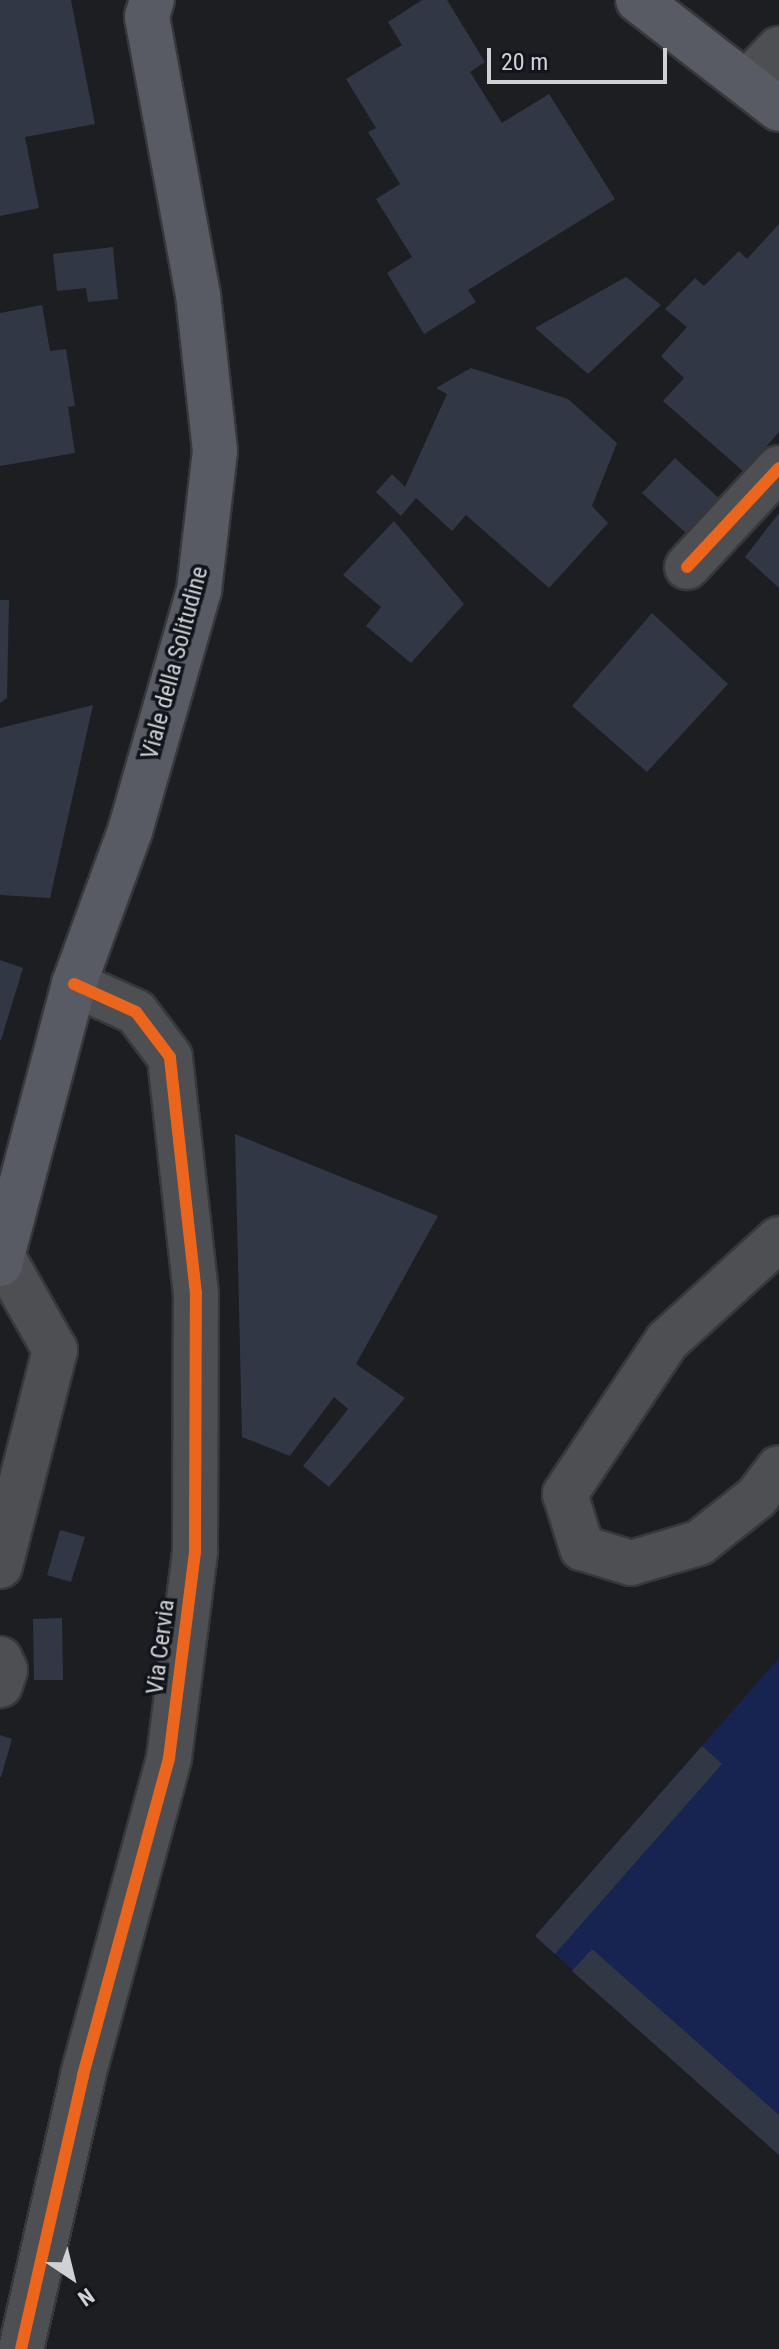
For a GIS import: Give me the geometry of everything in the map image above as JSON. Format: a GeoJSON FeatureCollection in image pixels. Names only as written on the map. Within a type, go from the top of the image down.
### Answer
{"type":"FeatureCollection","features":[{"type":"Feature","properties":{"kind":"main road","name":"Viale della Solitudine"},"geometry":{"type":"LineString","coordinates":[[1,1260],[74,984],[130,831],[199,591],[215,451],[198,295],[147,17],[152,0]]}},
{"type":"Feature","properties":{"kind":"main road"},"geometry":{"type":"LineString","coordinates":[[638,0],[763,95]]}},
{"type":"Feature","properties":{"kind":"street"},"geometry":{"type":"LineString","coordinates":[[763,95],[779,49]]}},
{"type":"Feature","properties":{"kind":"street"},"geometry":{"type":"LineString","coordinates":[[687,567],[779,468]]}},
{"type":"Feature","properties":{"kind":"street","name":"Via Cervia"},"geometry":{"type":"LineString","coordinates":[[21,2349],[83,2075],[169,1758],[195,1551],[196,1294],[170,1057],[136,1012],[74,984]]}},
{"type":"Feature","properties":{"kind":"street"},"geometry":{"type":"LineString","coordinates":[[779,1239],[667,1341],[565,1494],[582,1548],[631,1563],[699,1543],[757,1497],[779,1468]]}},
{"type":"Feature","properties":{"kind":"street"},"geometry":{"type":"LineString","coordinates":[[0,1566],[55,1350],[1,1260]]}},
{"type":"Feature","properties":{"kind":"street"},"geometry":{"type":"LineString","coordinates":[[0,1659],[5,1670],[0,1685]]}},
{"type":"Feature","properties":{"kind":"shaded area"},"geometry":{"type":"Polygon","coordinates":[[[779,1658],[779,2154],[535,1936],[779,1658]]]}},
{"type":"Feature","properties":{"kind":"building"},"geometry":{"type":"Polygon","coordinates":[[[0,0],[71,0],[95,124],[25,137],[39,208],[0,216],[0,0]]]}},
{"type":"Feature","properties":{"kind":"building"},"geometry":{"type":"Polygon","coordinates":[[[422,0],[447,0],[485,62],[470,72],[502,123],[549,94],[615,199],[468,290],[476,302],[424,334],[387,273],[412,257],[376,199],[400,184],[368,132],[376,128],[346,79],[402,45],[388,22],[422,0]]]}},
{"type":"Feature","properties":{"kind":"building"},"geometry":{"type":"Polygon","coordinates":[[[779,224],[779,432],[744,472],[663,401],[684,378],[661,356],[687,327],[665,309],[695,278],[704,286],[739,251],[747,259],[779,224]]]}},
{"type":"Feature","properties":{"kind":"building"},"geometry":{"type":"Polygon","coordinates":[[[113,247],[118,299],[88,302],[86,288],[57,291],[53,254],[113,247]]]}},
{"type":"Feature","properties":{"kind":"building"},"geometry":{"type":"Polygon","coordinates":[[[626,277],[661,305],[588,374],[535,328],[626,277]]]}},
{"type":"Feature","properties":{"kind":"building"},"geometry":{"type":"Polygon","coordinates":[[[42,305],[50,351],[66,349],[75,406],[68,407],[75,453],[0,466],[0,313],[42,305]]]}},
{"type":"Feature","properties":{"kind":"building"},"geometry":{"type":"Polygon","coordinates":[[[471,368],[568,399],[617,443],[592,506],[608,523],[549,588],[466,515],[452,531],[416,498],[401,516],[376,492],[392,474],[405,487],[447,394],[436,388],[471,368]]]}},
{"type":"Feature","properties":{"kind":"building"},"geometry":{"type":"Polygon","coordinates":[[[675,458],[722,501],[689,536],[642,493],[675,458]]]}},
{"type":"Feature","properties":{"kind":"building"},"geometry":{"type":"Polygon","coordinates":[[[779,513],[779,588],[745,557],[779,513]]]}},
{"type":"Feature","properties":{"kind":"building"},"geometry":{"type":"Polygon","coordinates":[[[394,521],[464,604],[411,663],[366,626],[381,607],[343,575],[394,521]]]}},
{"type":"Feature","properties":{"kind":"building"},"geometry":{"type":"Polygon","coordinates":[[[0,600],[9,600],[7,698],[0,703],[0,600]]]}},
{"type":"Feature","properties":{"kind":"building"},"geometry":{"type":"Polygon","coordinates":[[[652,613],[728,684],[647,772],[572,706],[652,613]]]}},
{"type":"Feature","properties":{"kind":"building"},"geometry":{"type":"Polygon","coordinates":[[[93,705],[50,898],[0,895],[0,728],[93,705]]]}},
{"type":"Feature","properties":{"kind":"building"},"geometry":{"type":"Polygon","coordinates":[[[0,960],[23,968],[1,1040],[0,1040],[0,960]]]}},
{"type":"Feature","properties":{"kind":"building"},"geometry":{"type":"Polygon","coordinates":[[[235,1134],[438,1216],[356,1364],[405,1398],[329,1487],[303,1466],[348,1409],[334,1397],[290,1456],[242,1437],[235,1134]]]}},
{"type":"Feature","properties":{"kind":"building"},"geometry":{"type":"Polygon","coordinates":[[[60,1530],[85,1537],[71,1582],[47,1575],[60,1530]]]}},
{"type":"Feature","properties":{"kind":"building"},"geometry":{"type":"Polygon","coordinates":[[[62,1618],[63,1680],[34,1680],[33,1619],[62,1618]]]}},
{"type":"Feature","properties":{"kind":"building"},"geometry":{"type":"Polygon","coordinates":[[[0,1735],[12,1739],[1,1777],[0,1777],[0,1735]]]}},
{"type":"Feature","properties":{"kind":"building"},"geometry":{"type":"Polygon","coordinates":[[[702,1746],[722,1764],[555,1954],[535,1936],[702,1746]]]}},
{"type":"Feature","properties":{"kind":"building"},"geometry":{"type":"Polygon","coordinates":[[[592,1949],[779,2115],[779,2155],[572,1971],[592,1949]]]}},
{"type":"Feature","properties":{"kind":"cycle path"},"geometry":{"type":"LineString","coordinates":[[687,567],[779,468]]}},
{"type":"Feature","properties":{"kind":"cycle path"},"geometry":{"type":"LineString","coordinates":[[21,2349],[83,2075],[169,1758],[195,1551],[196,1294],[170,1057],[136,1012],[74,984]]}}]}
